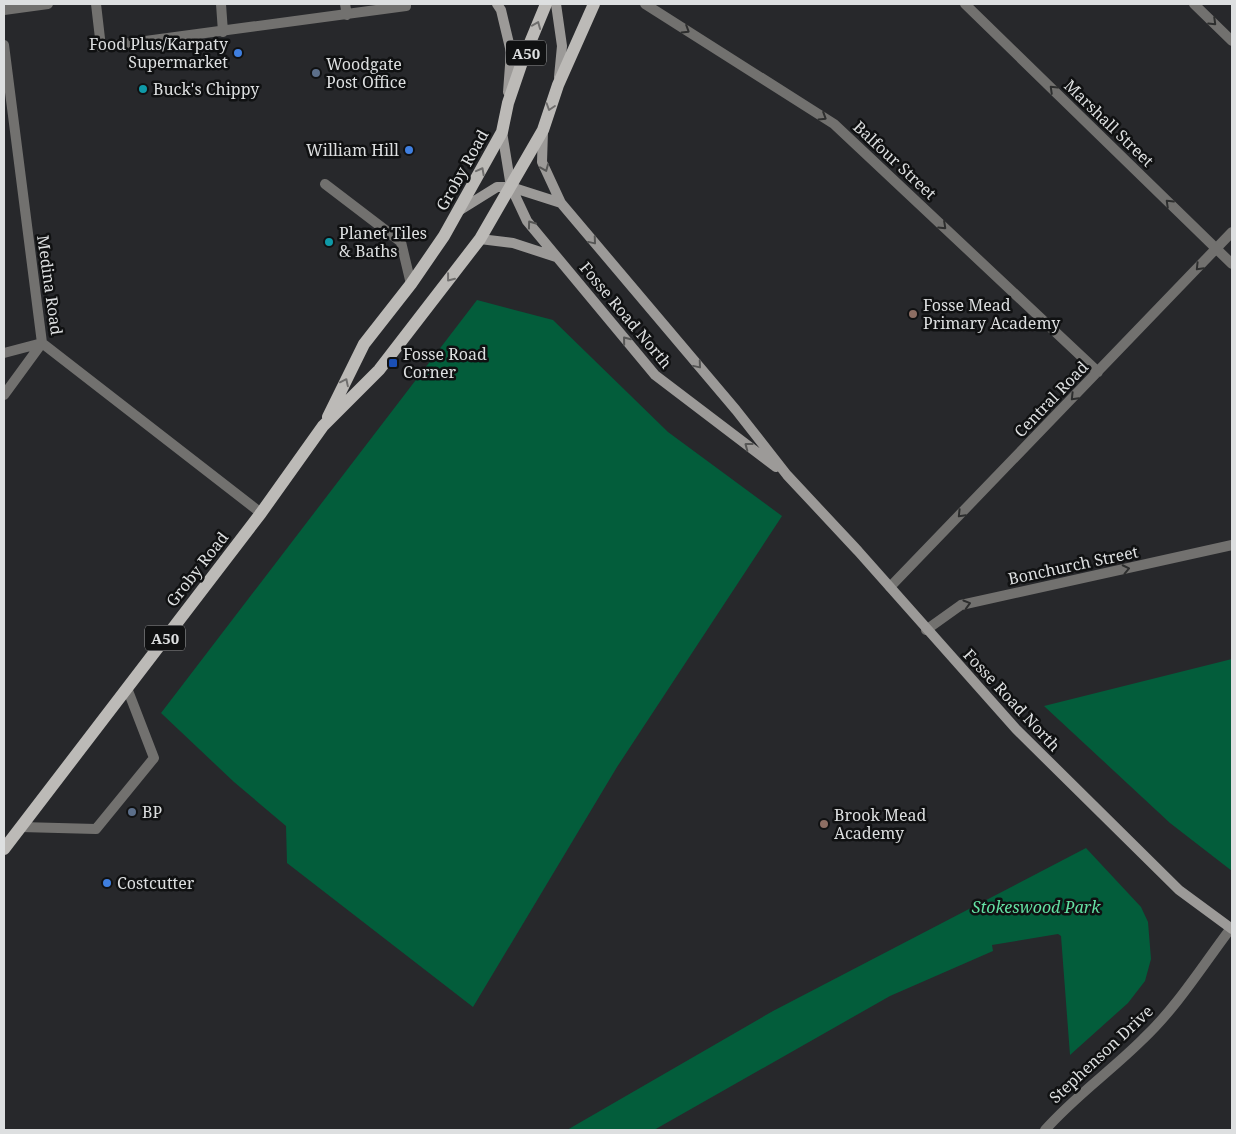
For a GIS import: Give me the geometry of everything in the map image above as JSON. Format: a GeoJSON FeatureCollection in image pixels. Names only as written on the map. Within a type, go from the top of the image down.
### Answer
{"type":"FeatureCollection","features":[{"type":"Feature","properties":{"kind":"main road","name":"A50"},"geometry":{"type":"LineString","coordinates":[[502,132],[508,103],[546,4]]}},
{"type":"Feature","properties":{"kind":"main road","name":"A50"},"geometry":{"type":"LineString","coordinates":[[511,187],[543,130],[558,85],[594,4]]}},
{"type":"Feature","properties":{"kind":"main road","name":"Groby Road"},"geometry":{"type":"LineString","coordinates":[[4,849],[261,513],[323,426],[364,344],[411,284],[460,210],[502,132]]}},
{"type":"Feature","properties":{"kind":"main road","name":"Groby Road"},"geometry":{"type":"LineString","coordinates":[[323,426],[379,370],[480,239],[511,187]]}},
{"type":"Feature","properties":{"kind":"street"},"geometry":{"type":"LineString","coordinates":[[4,10],[42,4]]}},
{"type":"Feature","properties":{"kind":"street"},"geometry":{"type":"LineString","coordinates":[[96,4],[101,47],[346,16],[406,6],[406,4]]}},
{"type":"Feature","properties":{"kind":"street"},"geometry":{"type":"LineString","coordinates":[[221,4],[223,32]]}},
{"type":"Feature","properties":{"kind":"street"},"geometry":{"type":"LineString","coordinates":[[345,4],[346,16]]}},
{"type":"Feature","properties":{"kind":"street"},"geometry":{"type":"LineString","coordinates":[[497,4],[501,10],[511,52],[508,103]]}},
{"type":"Feature","properties":{"kind":"street"},"geometry":{"type":"LineString","coordinates":[[556,4],[562,46],[558,85]]}},
{"type":"Feature","properties":{"kind":"street","name":"Balfour Street"},"geometry":{"type":"LineString","coordinates":[[645,4],[834,124],[1098,372]]}},
{"type":"Feature","properties":{"kind":"street","name":"Marshall Street"},"geometry":{"type":"LineString","coordinates":[[966,4],[1232,264]]}},
{"type":"Feature","properties":{"kind":"street"},"geometry":{"type":"LineString","coordinates":[[1194,4],[1232,41]]}},
{"type":"Feature","properties":{"kind":"street","name":"Medina Road"},"geometry":{"type":"LineString","coordinates":[[4,46],[42,344],[261,513]]}},
{"type":"Feature","properties":{"kind":"street","name":"Fosse Road North"},"geometry":{"type":"LineString","coordinates":[[543,130],[542,162],[561,204],[736,410],[787,475],[890,587],[926,630],[1016,729],[1179,890],[1231,928]]}},
{"type":"Feature","properties":{"kind":"street","name":"Fosse Road North"},"geometry":{"type":"LineString","coordinates":[[502,132],[511,187],[527,221],[654,375],[787,475]]}},
{"type":"Feature","properties":{"kind":"street"},"geometry":{"type":"LineString","coordinates":[[325,184],[401,242],[411,284]]}},
{"type":"Feature","properties":{"kind":"street"},"geometry":{"type":"LineString","coordinates":[[460,210],[497,187],[511,187],[561,204]]}},
{"type":"Feature","properties":{"kind":"street","name":"Central Road"},"geometry":{"type":"LineString","coordinates":[[890,587],[1232,232]]}},
{"type":"Feature","properties":{"kind":"street"},"geometry":{"type":"LineString","coordinates":[[480,239],[512,243],[557,257]]}},
{"type":"Feature","properties":{"kind":"street"},"geometry":{"type":"LineString","coordinates":[[4,353],[42,344]]}},
{"type":"Feature","properties":{"kind":"street"},"geometry":{"type":"LineString","coordinates":[[4,395],[42,344]]}},
{"type":"Feature","properties":{"kind":"street","name":"Bonchurch Street"},"geometry":{"type":"LineString","coordinates":[[926,630],[962,605],[1232,545]]}},
{"type":"Feature","properties":{"kind":"street"},"geometry":{"type":"LineString","coordinates":[[21,826],[96,829],[154,758],[127,688]]}},
{"type":"Feature","properties":{"kind":"street","name":"Stephenson Drive"},"geometry":{"type":"LineString","coordinates":[[1045,1130],[1094,1081],[1144,1039],[1176,1002],[1231,928]]}},
{"type":"Feature","properties":{"kind":"green space"},"geometry":{"type":"Polygon","coordinates":[[[477,300],[553,320],[668,432],[782,516],[617,767],[473,1007],[287,863],[286,826],[234,782],[161,713],[477,300]]]}},
{"type":"Feature","properties":{"kind":"green space"},"geometry":{"type":"Polygon","coordinates":[[[1232,659],[1232,871],[1170,823],[1044,706],[1232,659]]]}},
{"type":"Feature","properties":{"kind":"green space","name":"Stokeswood Park"},"geometry":{"type":"Polygon","coordinates":[[[1086,848],[1141,907],[1148,922],[1151,959],[1145,981],[1128,1003],[1070,1055],[1061,936],[1058,934],[992,945],[993,951],[890,996],[654,1130],[567,1130],[773,1011],[1086,848]]]}},
{"type":"Feature","properties":{"kind":"place","name":"Food Plus/Karpaty Supermarket"},"geometry":{"type":"Point","coordinates":[238,53]}},
{"type":"Feature","properties":{"kind":"place","name":"Woodgate Post Office"},"geometry":{"type":"Point","coordinates":[316,73]}},
{"type":"Feature","properties":{"kind":"place","name":"Buck's Chippy"},"geometry":{"type":"Point","coordinates":[143,89]}},
{"type":"Feature","properties":{"kind":"place","name":"William Hill"},"geometry":{"type":"Point","coordinates":[409,150]}},
{"type":"Feature","properties":{"kind":"place","name":"Planet Tiles & Baths"},"geometry":{"type":"Point","coordinates":[329,242]}},
{"type":"Feature","properties":{"kind":"place","name":"Fosse Mead Primary Academy"},"geometry":{"type":"Point","coordinates":[913,314]}},
{"type":"Feature","properties":{"kind":"place","name":"Fosse Road Corner"},"geometry":{"type":"Point","coordinates":[393,363]}},
{"type":"Feature","properties":{"kind":"place","name":"BP"},"geometry":{"type":"Point","coordinates":[132,812]}},
{"type":"Feature","properties":{"kind":"place","name":"Brook Mead Academy"},"geometry":{"type":"Point","coordinates":[824,824]}},
{"type":"Feature","properties":{"kind":"place","name":"Costcutter"},"geometry":{"type":"Point","coordinates":[107,883]}}]}
